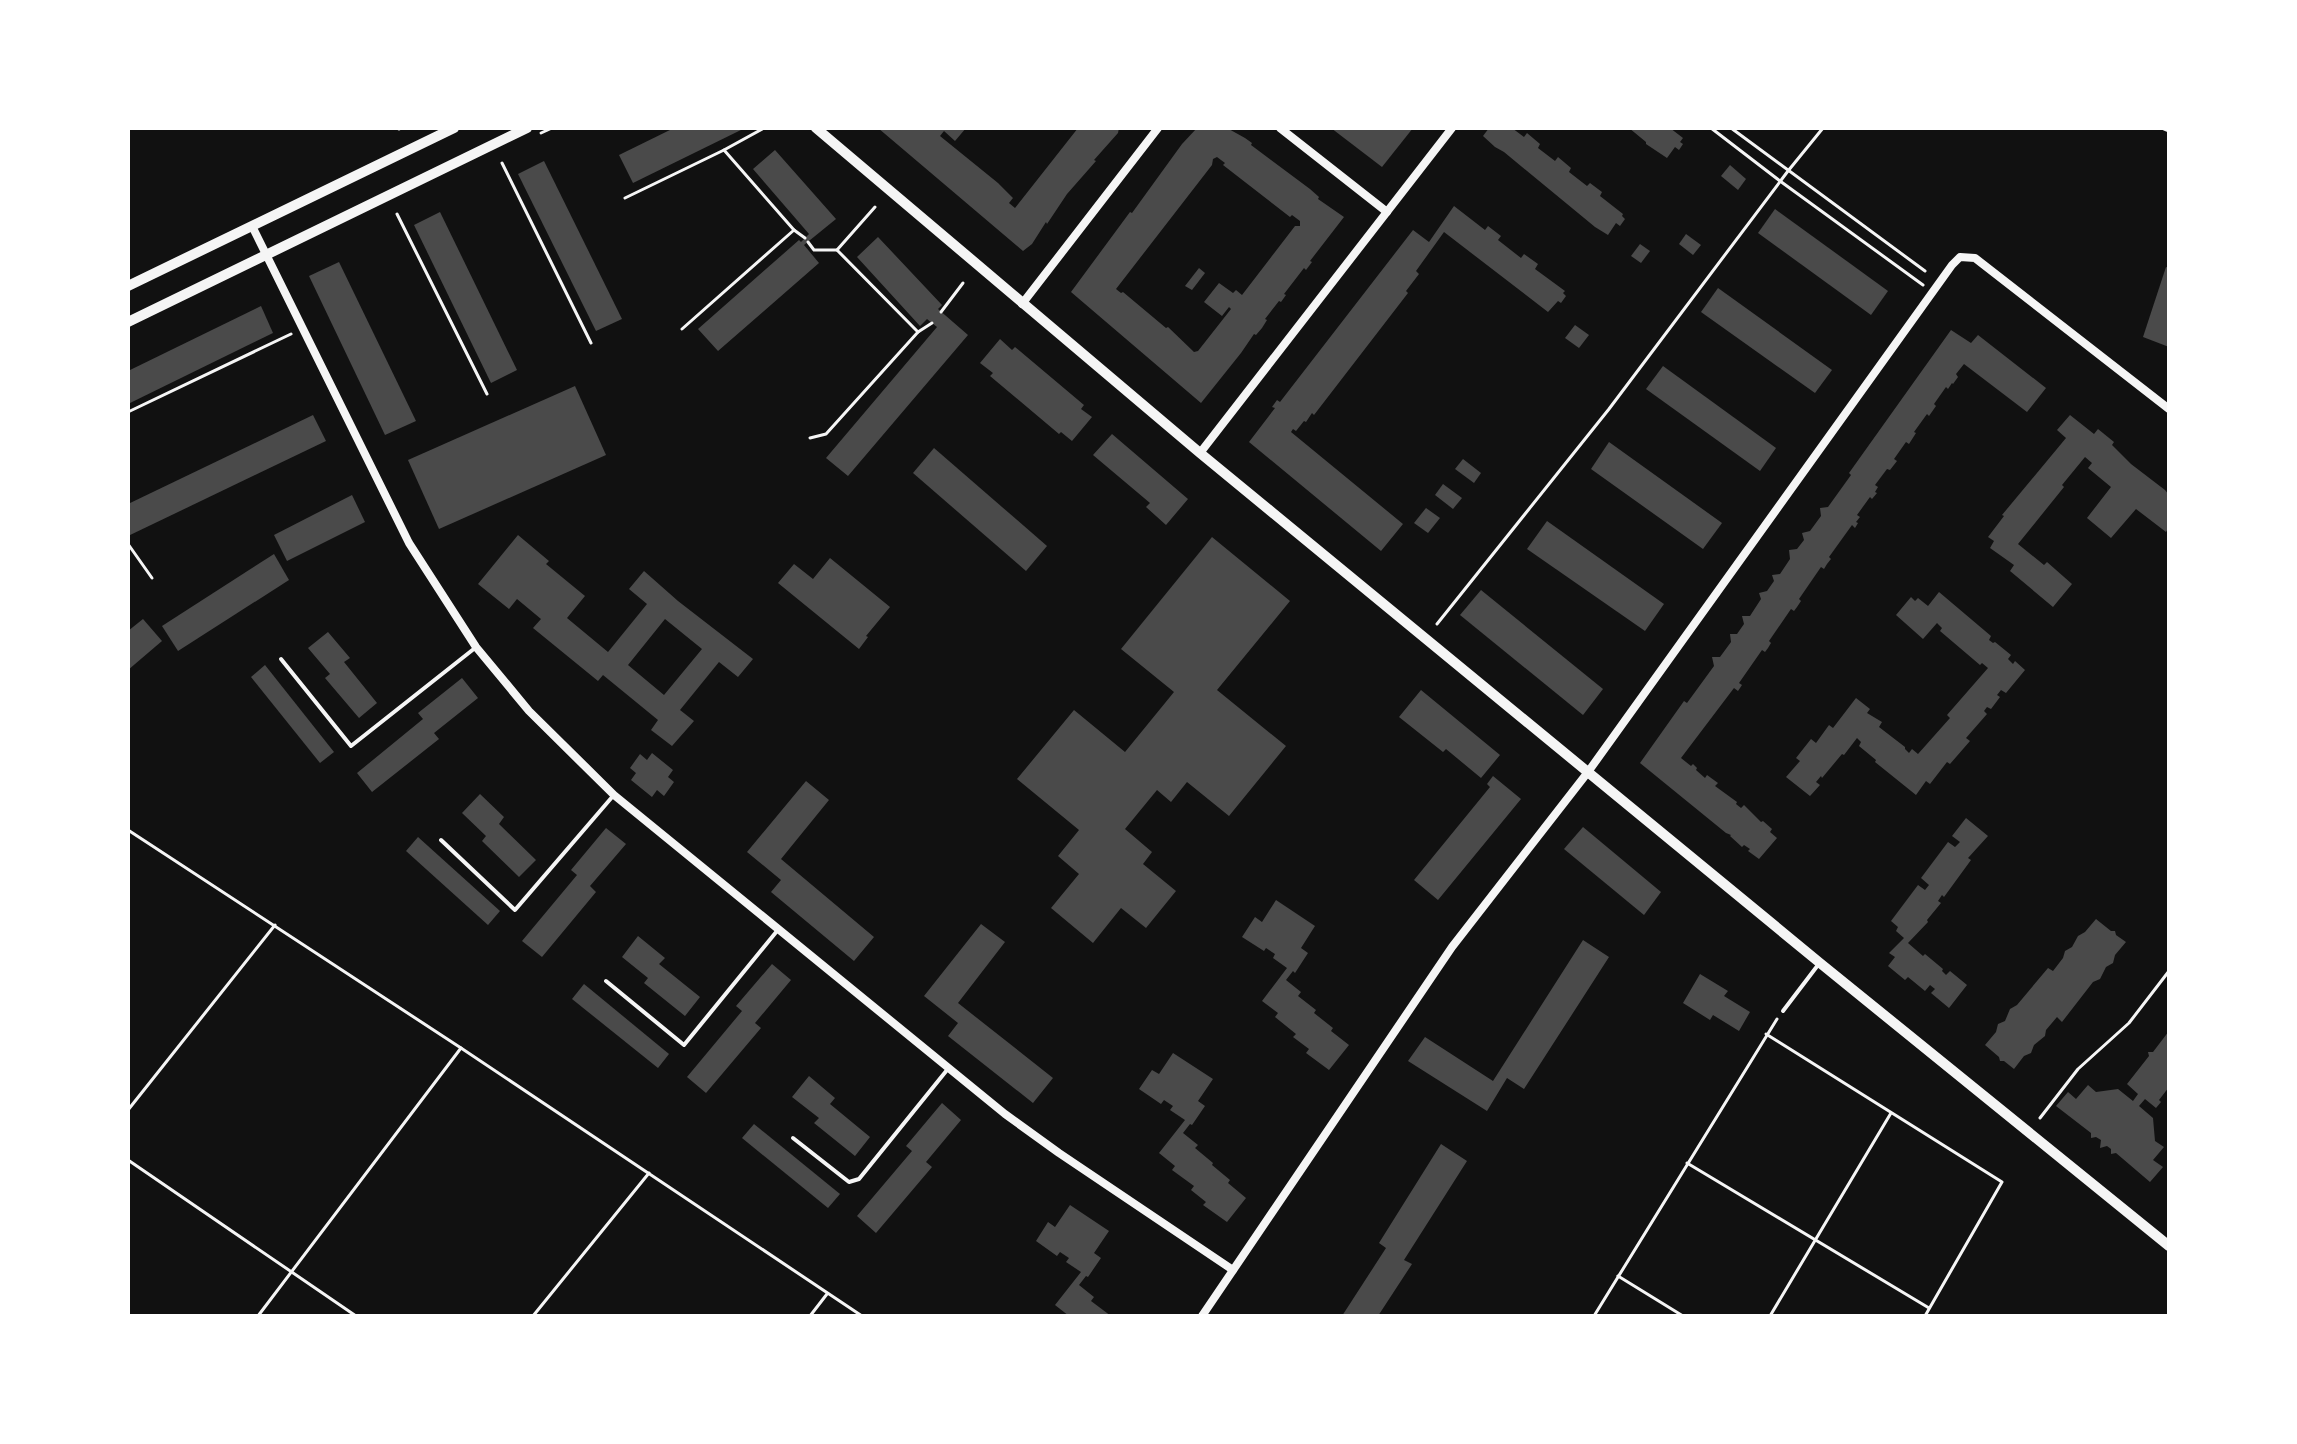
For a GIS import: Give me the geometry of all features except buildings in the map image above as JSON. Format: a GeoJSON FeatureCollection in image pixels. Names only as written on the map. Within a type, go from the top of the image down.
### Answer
{"type":"FeatureCollection","features":[{"type":"Feature","properties":{"kind":"street"},"geometry":{"type":"LineString","coordinates":[[128,286],[454,128]]}},
{"type":"Feature","properties":{"kind":"street"},"geometry":{"type":"LineString","coordinates":[[128,322],[527,128]]}},
{"type":"Feature","properties":{"kind":"street"},"geometry":{"type":"LineString","coordinates":[[816,128],[1200,453],[2169,1246]]}},
{"type":"Feature","properties":{"kind":"street"},"geometry":{"type":"LineString","coordinates":[[1022,304],[1158,128]]}},
{"type":"Feature","properties":{"kind":"street"},"geometry":{"type":"LineString","coordinates":[[1280,128],[1387,212]]}},
{"type":"Feature","properties":{"kind":"street"},"geometry":{"type":"LineString","coordinates":[[1200,453],[1452,128]]}},
{"type":"Feature","properties":{"kind":"street"},"geometry":{"type":"LineString","coordinates":[[252,226],[409,543],[476,647],[529,711],[614,795],[1005,1114],[1233,1270]]}},
{"type":"Feature","properties":{"kind":"street"},"geometry":{"type":"LineString","coordinates":[[1202,1316],[1452,947],[1588,772],[1960,257],[1975,258],[2169,409]]}},
{"type":"Feature","properties":{"kind":"lane"},"geometry":{"type":"LineString","coordinates":[[281,659],[351,746],[476,647]]}},
{"type":"Feature","properties":{"kind":"lane"},"geometry":{"type":"LineString","coordinates":[[441,840],[515,910],[614,795]]}},
{"type":"Feature","properties":{"kind":"lane"},"geometry":{"type":"LineString","coordinates":[[606,981],[684,1045],[779,929]]}},
{"type":"Feature","properties":{"kind":"lane"},"geometry":{"type":"LineString","coordinates":[[1783,1011],[1820,963]]}},
{"type":"Feature","properties":{"kind":"lane"},"geometry":{"type":"LineString","coordinates":[[793,1138],[849,1182],[859,1179],[949,1068]]}},
{"type":"Feature","properties":{"kind":"path"},"geometry":{"type":"LineString","coordinates":[[625,198],[764,128]]}},
{"type":"Feature","properties":{"kind":"path"},"geometry":{"type":"LineString","coordinates":[[1711,128],[1933,292]]}},
{"type":"Feature","properties":{"kind":"path"},"geometry":{"type":"LineString","coordinates":[[1731,128],[1925,271]]}},
{"type":"Feature","properties":{"kind":"path"},"geometry":{"type":"LineString","coordinates":[[1437,624],[1609,409],[1823,128]]}},
{"type":"Feature","properties":{"kind":"path"},"geometry":{"type":"LineString","coordinates":[[2162,128],[2169,131]]}},
{"type":"Feature","properties":{"kind":"path"},"geometry":{"type":"LineString","coordinates":[[724,150],[814,250],[837,250],[918,332]]}},
{"type":"Feature","properties":{"kind":"path"},"geometry":{"type":"LineString","coordinates":[[502,163],[591,343]]}},
{"type":"Feature","properties":{"kind":"path"},"geometry":{"type":"LineString","coordinates":[[837,250],[875,207]]}},
{"type":"Feature","properties":{"kind":"path"},"geometry":{"type":"LineString","coordinates":[[397,214],[487,394]]}},
{"type":"Feature","properties":{"kind":"path"},"geometry":{"type":"LineString","coordinates":[[682,329],[794,230]]}},
{"type":"Feature","properties":{"kind":"path"},"geometry":{"type":"LineString","coordinates":[[941,312],[963,283]]}},
{"type":"Feature","properties":{"kind":"path"},"geometry":{"type":"LineString","coordinates":[[810,438],[826,434],[918,332],[932,323]]}},
{"type":"Feature","properties":{"kind":"path"},"geometry":{"type":"LineString","coordinates":[[128,412],[292,333]]}},
{"type":"Feature","properties":{"kind":"path"},"geometry":{"type":"LineString","coordinates":[[128,544],[152,578]]}},
{"type":"Feature","properties":{"kind":"path"},"geometry":{"type":"LineString","coordinates":[[128,830],[862,1316]]}},
{"type":"Feature","properties":{"kind":"path"},"geometry":{"type":"LineString","coordinates":[[128,1110],[275,925]]}},
{"type":"Feature","properties":{"kind":"path"},"geometry":{"type":"LineString","coordinates":[[2040,1118],[2078,1069],[2129,1023],[2169,971]]}},
{"type":"Feature","properties":{"kind":"path"},"geometry":{"type":"LineString","coordinates":[[1594,1316],[1783,1011]]}},
{"type":"Feature","properties":{"kind":"path"},"geometry":{"type":"LineString","coordinates":[[1766,1034],[2002,1182],[1925,1316]]}},
{"type":"Feature","properties":{"kind":"path"},"geometry":{"type":"LineString","coordinates":[[258,1316],[461,1048]]}},
{"type":"Feature","properties":{"kind":"path"},"geometry":{"type":"LineString","coordinates":[[1770,1316],[1891,1113]]}},
{"type":"Feature","properties":{"kind":"path"},"geometry":{"type":"LineString","coordinates":[[128,1160],[356,1316]]}},
{"type":"Feature","properties":{"kind":"path"},"geometry":{"type":"LineString","coordinates":[[1687,1163],[1929,1308]]}},
{"type":"Feature","properties":{"kind":"path"},"geometry":{"type":"LineString","coordinates":[[533,1316],[649,1173]]}},
{"type":"Feature","properties":{"kind":"path"},"geometry":{"type":"LineString","coordinates":[[1618,1276],[1683,1316]]}},
{"type":"Feature","properties":{"kind":"path"},"geometry":{"type":"LineString","coordinates":[[810,1316],[828,1293]]}}]}
